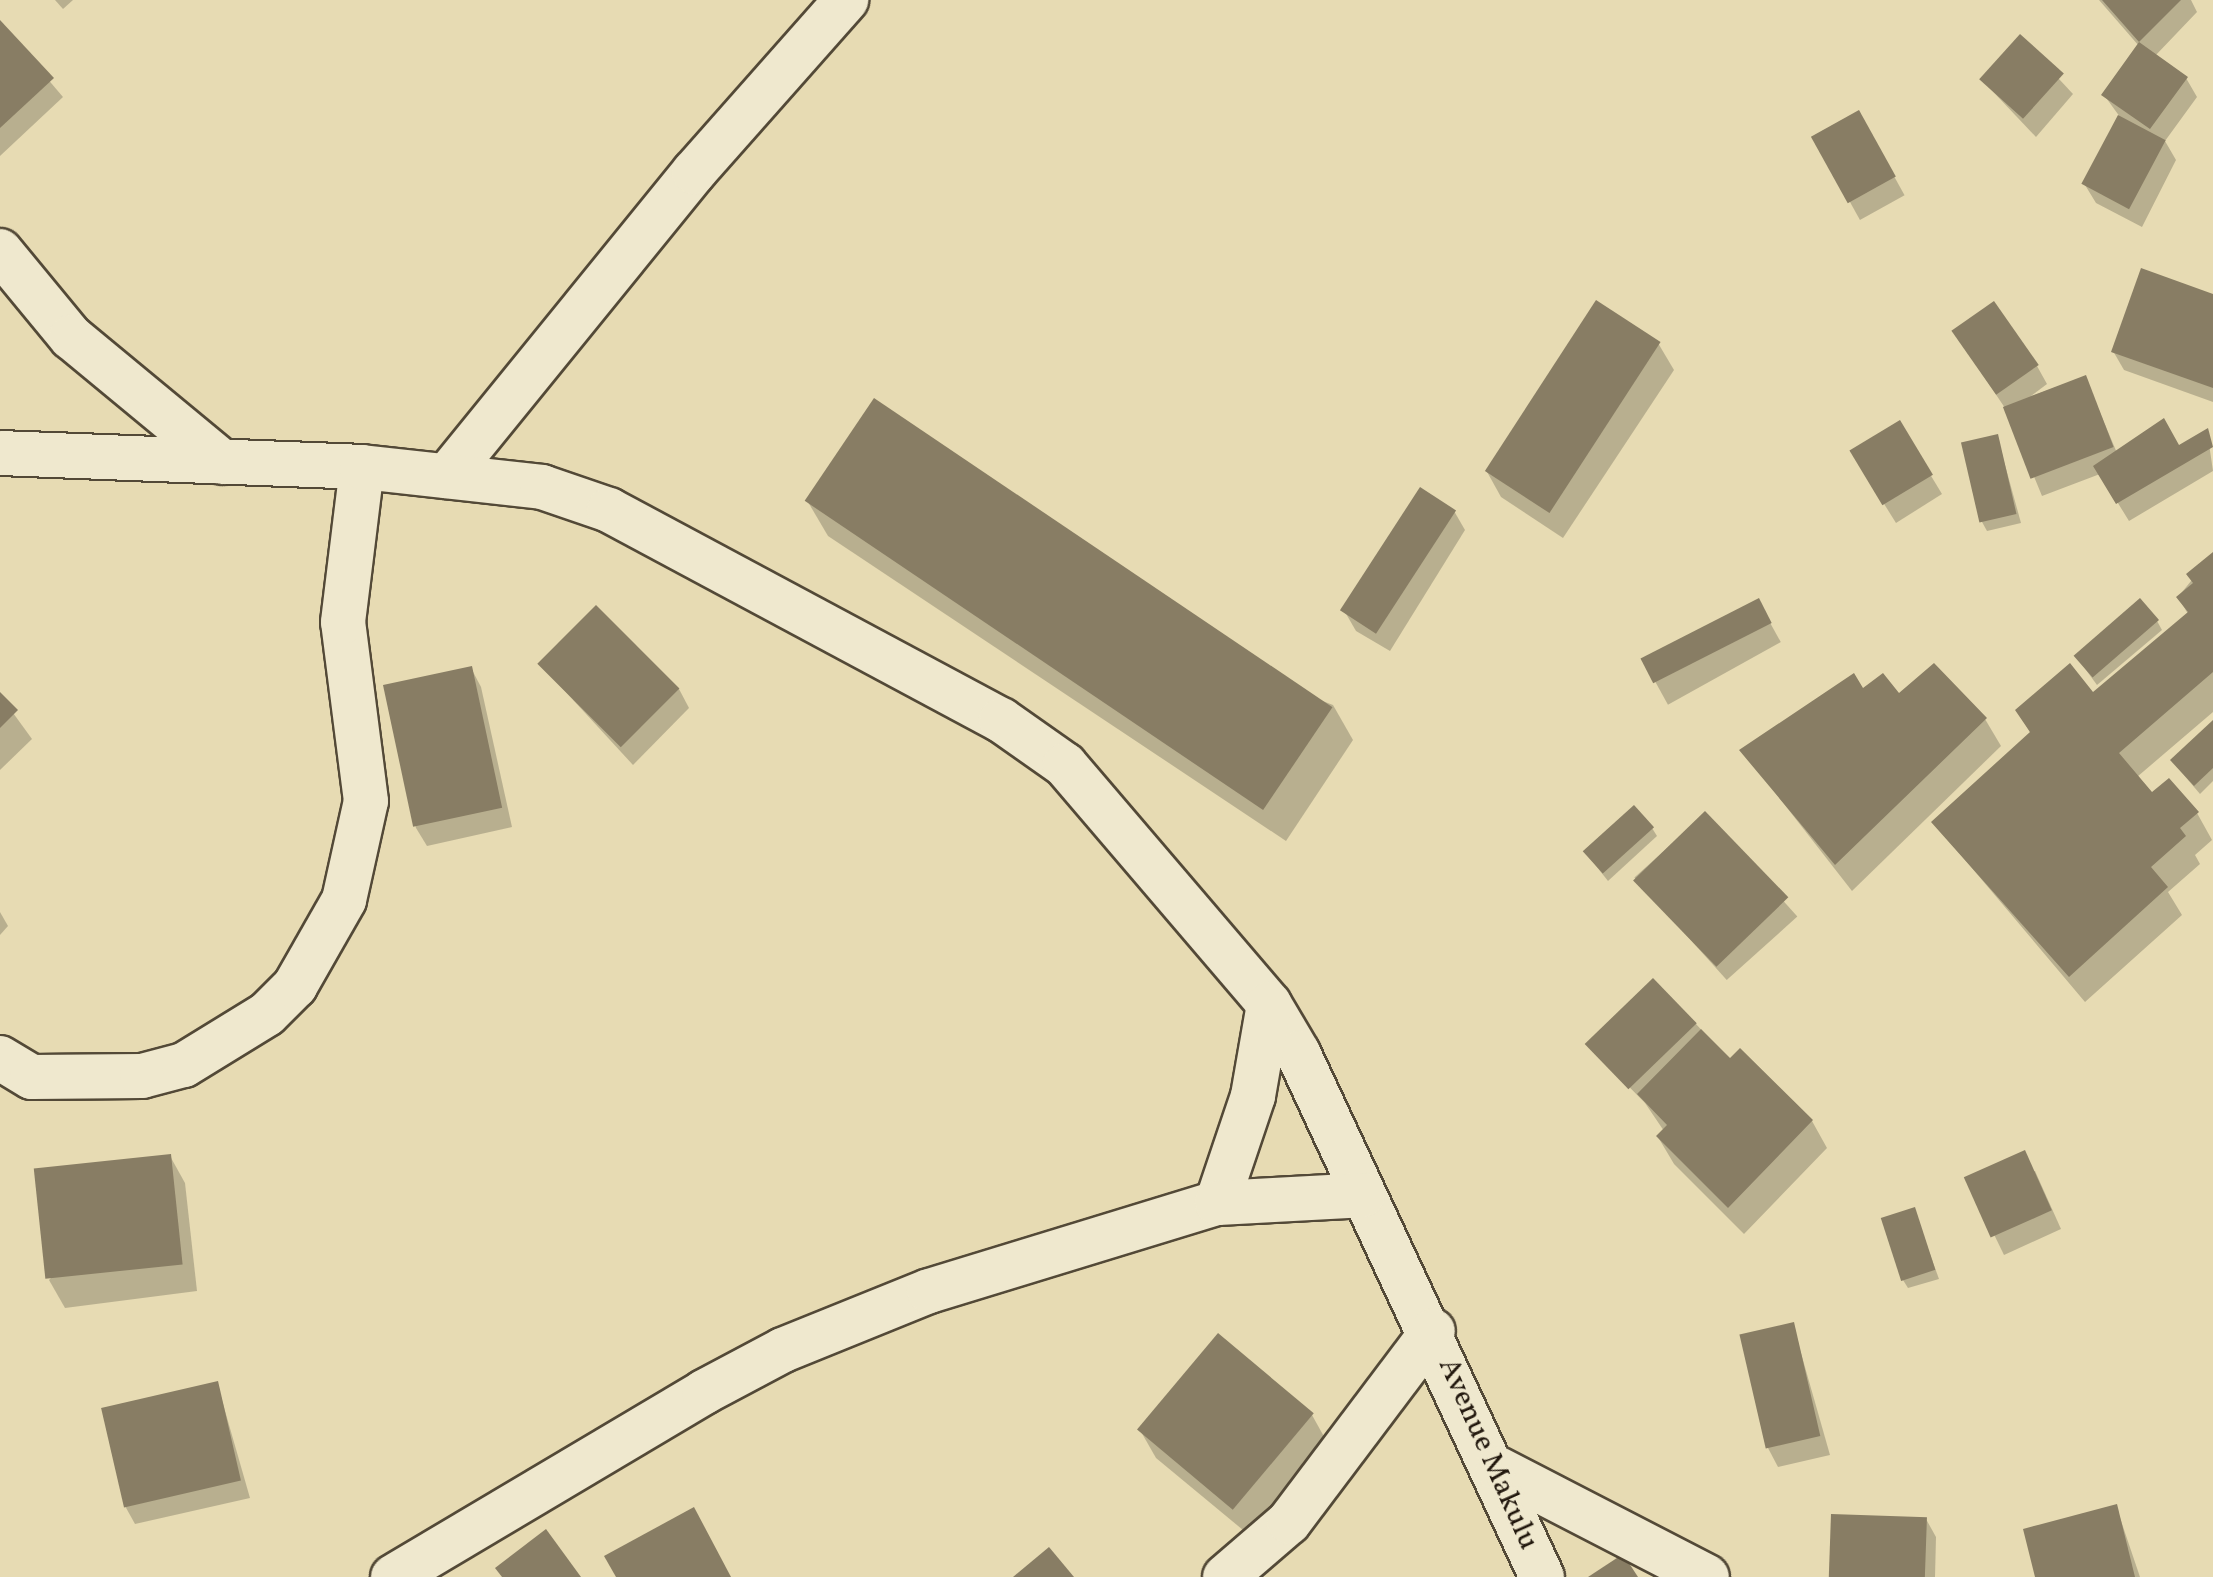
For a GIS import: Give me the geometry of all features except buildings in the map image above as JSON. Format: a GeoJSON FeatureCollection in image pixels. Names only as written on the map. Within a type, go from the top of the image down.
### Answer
{"type":"FeatureCollection","features":[{"type":"Feature","properties":{"kind":"street"},"geometry":{"type":"LineString","coordinates":[[447,476],[694,172],[846,0]]}},
{"type":"Feature","properties":{"kind":"street"},"geometry":{"type":"LineString","coordinates":[[0,251],[71,337],[222,462]]}},
{"type":"Feature","properties":{"kind":"street","name":"Avenue Makulu"},"geometry":{"type":"LineString","coordinates":[[0,453],[362,467],[542,487],[609,510],[1001,720],[1065,765],[1269,1004],[1433,1331],[1498,1469],[1542,1577]]}},
{"type":"Feature","properties":{"kind":"street"},"geometry":{"type":"LineString","coordinates":[[0,1058],[32,1077],[142,1076],[184,1065],[267,1014],[320,948],[352,873],[366,801],[343,622],[362,467]]}},
{"type":"Feature","properties":{"kind":"street"},"geometry":{"type":"LineString","coordinates":[[1217,1203],[1250,1107],[1269,1004]]}},
{"type":"Feature","properties":{"kind":"street"},"geometry":{"type":"LineString","coordinates":[[393,1577],[783,1350],[1047,1251],[1217,1203],[1363,1195]]}},
{"type":"Feature","properties":{"kind":"street"},"geometry":{"type":"LineString","coordinates":[[1225,1577],[1289,1522],[1433,1331]]}},
{"type":"Feature","properties":{"kind":"street"},"geometry":{"type":"LineString","coordinates":[[1498,1469],[1707,1577]]}}]}
